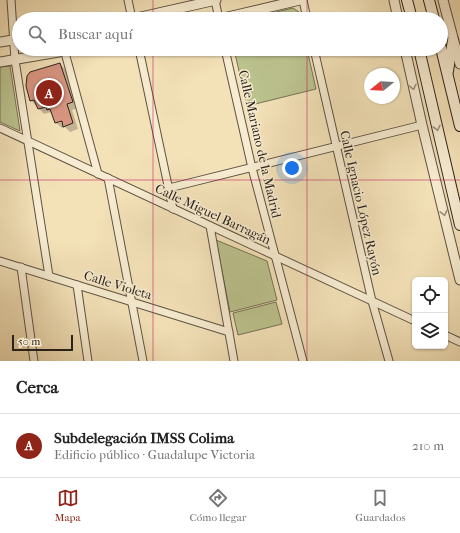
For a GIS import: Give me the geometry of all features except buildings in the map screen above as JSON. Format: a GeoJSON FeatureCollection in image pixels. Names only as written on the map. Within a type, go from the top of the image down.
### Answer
{"type":"FeatureCollection","features":[{"type":"Feature","properties":{"kind":"main road"},"geometry":{"type":"LineString","coordinates":[[407,0],[410,12]]}},
{"type":"Feature","properties":{"kind":"main road"},"geometry":{"type":"LineString","coordinates":[[429,0],[432,12]]}},
{"type":"Feature","properties":{"kind":"main road"},"geometry":{"type":"LineString","coordinates":[[447,74],[457,39]]}},
{"type":"Feature","properties":{"kind":"main road"},"geometry":{"type":"LineString","coordinates":[[421,56],[460,225]]}},
{"type":"Feature","properties":{"kind":"main road"},"geometry":{"type":"LineString","coordinates":[[443,56],[460,126]]}},
{"type":"Feature","properties":{"kind":"street"},"geometry":{"type":"LineString","coordinates":[[11,0],[13,12]]}},
{"type":"Feature","properties":{"kind":"street"},"geometry":{"type":"LineString","coordinates":[[128,0],[131,12]]}},
{"type":"Feature","properties":{"kind":"street"},"geometry":{"type":"LineString","coordinates":[[163,12],[215,0],[218,12]]}},
{"type":"Feature","properties":{"kind":"street"},"geometry":{"type":"LineString","coordinates":[[249,12],[301,0],[305,12]]}},
{"type":"Feature","properties":{"kind":"street"},"geometry":{"type":"LineString","coordinates":[[394,0],[397,12]]}},
{"type":"Feature","properties":{"kind":"street"},"geometry":{"type":"LineString","coordinates":[[443,0],[447,12]]}},
{"type":"Feature","properties":{"kind":"street"},"geometry":{"type":"LineString","coordinates":[[448,14],[457,39],[460,64]]}},
{"type":"Feature","properties":{"kind":"street"},"geometry":{"type":"LineString","coordinates":[[0,42],[12,40]]}},
{"type":"Feature","properties":{"kind":"street"},"geometry":{"type":"LineString","coordinates":[[15,56],[49,276]]}},
{"type":"Feature","properties":{"kind":"street"},"geometry":{"type":"LineString","coordinates":[[0,62],[35,56]]}},
{"type":"Feature","properties":{"kind":"street"},"geometry":{"type":"LineString","coordinates":[[66,56],[98,174]]}},
{"type":"Feature","properties":{"kind":"street"},"geometry":{"type":"LineString","coordinates":[[141,56],[173,208]]}},
{"type":"Feature","properties":{"kind":"street","name":"Calle Mariano de la Madrid"},"geometry":{"type":"LineString","coordinates":[[228,56],[252,168],[303,361]]}},
{"type":"Feature","properties":{"kind":"street","name":"Calle Ignacio López Rayón"},"geometry":{"type":"LineString","coordinates":[[316,56],[372,301],[388,361]]}},
{"type":"Feature","properties":{"kind":"street"},"geometry":{"type":"LineString","coordinates":[[407,56],[460,280]]}},
{"type":"Feature","properties":{"kind":"street"},"geometry":{"type":"LineString","coordinates":[[169,188],[422,125]]}},
{"type":"Feature","properties":{"kind":"street","name":"Calle Miguel Barragán"},"geometry":{"type":"LineString","coordinates":[[0,128],[412,320]]}},
{"type":"Feature","properties":{"kind":"street"},"geometry":{"type":"LineString","coordinates":[[108,178],[144,361]]}},
{"type":"Feature","properties":{"kind":"street"},"geometry":{"type":"LineString","coordinates":[[210,226],[234,361]]}},
{"type":"Feature","properties":{"kind":"street","name":"Calle Violeta"},"geometry":{"type":"LineString","coordinates":[[0,261],[229,332]]}},
{"type":"Feature","properties":{"kind":"street"},"geometry":{"type":"LineString","coordinates":[[21,267],[34,361]]}},
{"type":"Feature","properties":{"kind":"street"},"geometry":{"type":"LineString","coordinates":[[77,285],[88,361]]}},
{"type":"Feature","properties":{"kind":"street"},"geometry":{"type":"LineString","coordinates":[[448,336],[460,342]]}},
{"type":"Feature","properties":{"kind":"green space"},"geometry":{"type":"Polygon","coordinates":[[[293,8],[299,12],[276,12],[293,8]]]}},
{"type":"Feature","properties":{"kind":"green space"},"geometry":{"type":"Polygon","coordinates":[[[236,56],[309,56],[316,89],[247,106],[236,56]]]}},
{"type":"Feature","properties":{"kind":"green space"},"geometry":{"type":"Polygon","coordinates":[[[10,66],[20,131],[0,122],[0,67],[10,66]]]}},
{"type":"Feature","properties":{"kind":"green space"},"geometry":{"type":"Polygon","coordinates":[[[216,240],[267,261],[277,300],[230,312],[216,240]]]}},
{"type":"Feature","properties":{"kind":"green space"},"geometry":{"type":"Polygon","coordinates":[[[276,302],[282,324],[238,335],[233,313],[276,302]]]}},
{"type":"Feature","properties":{"kind":"place","name":"Subdelegación IMSS Colima"},"geometry":{"type":"Point","coordinates":[49,93]}}]}
